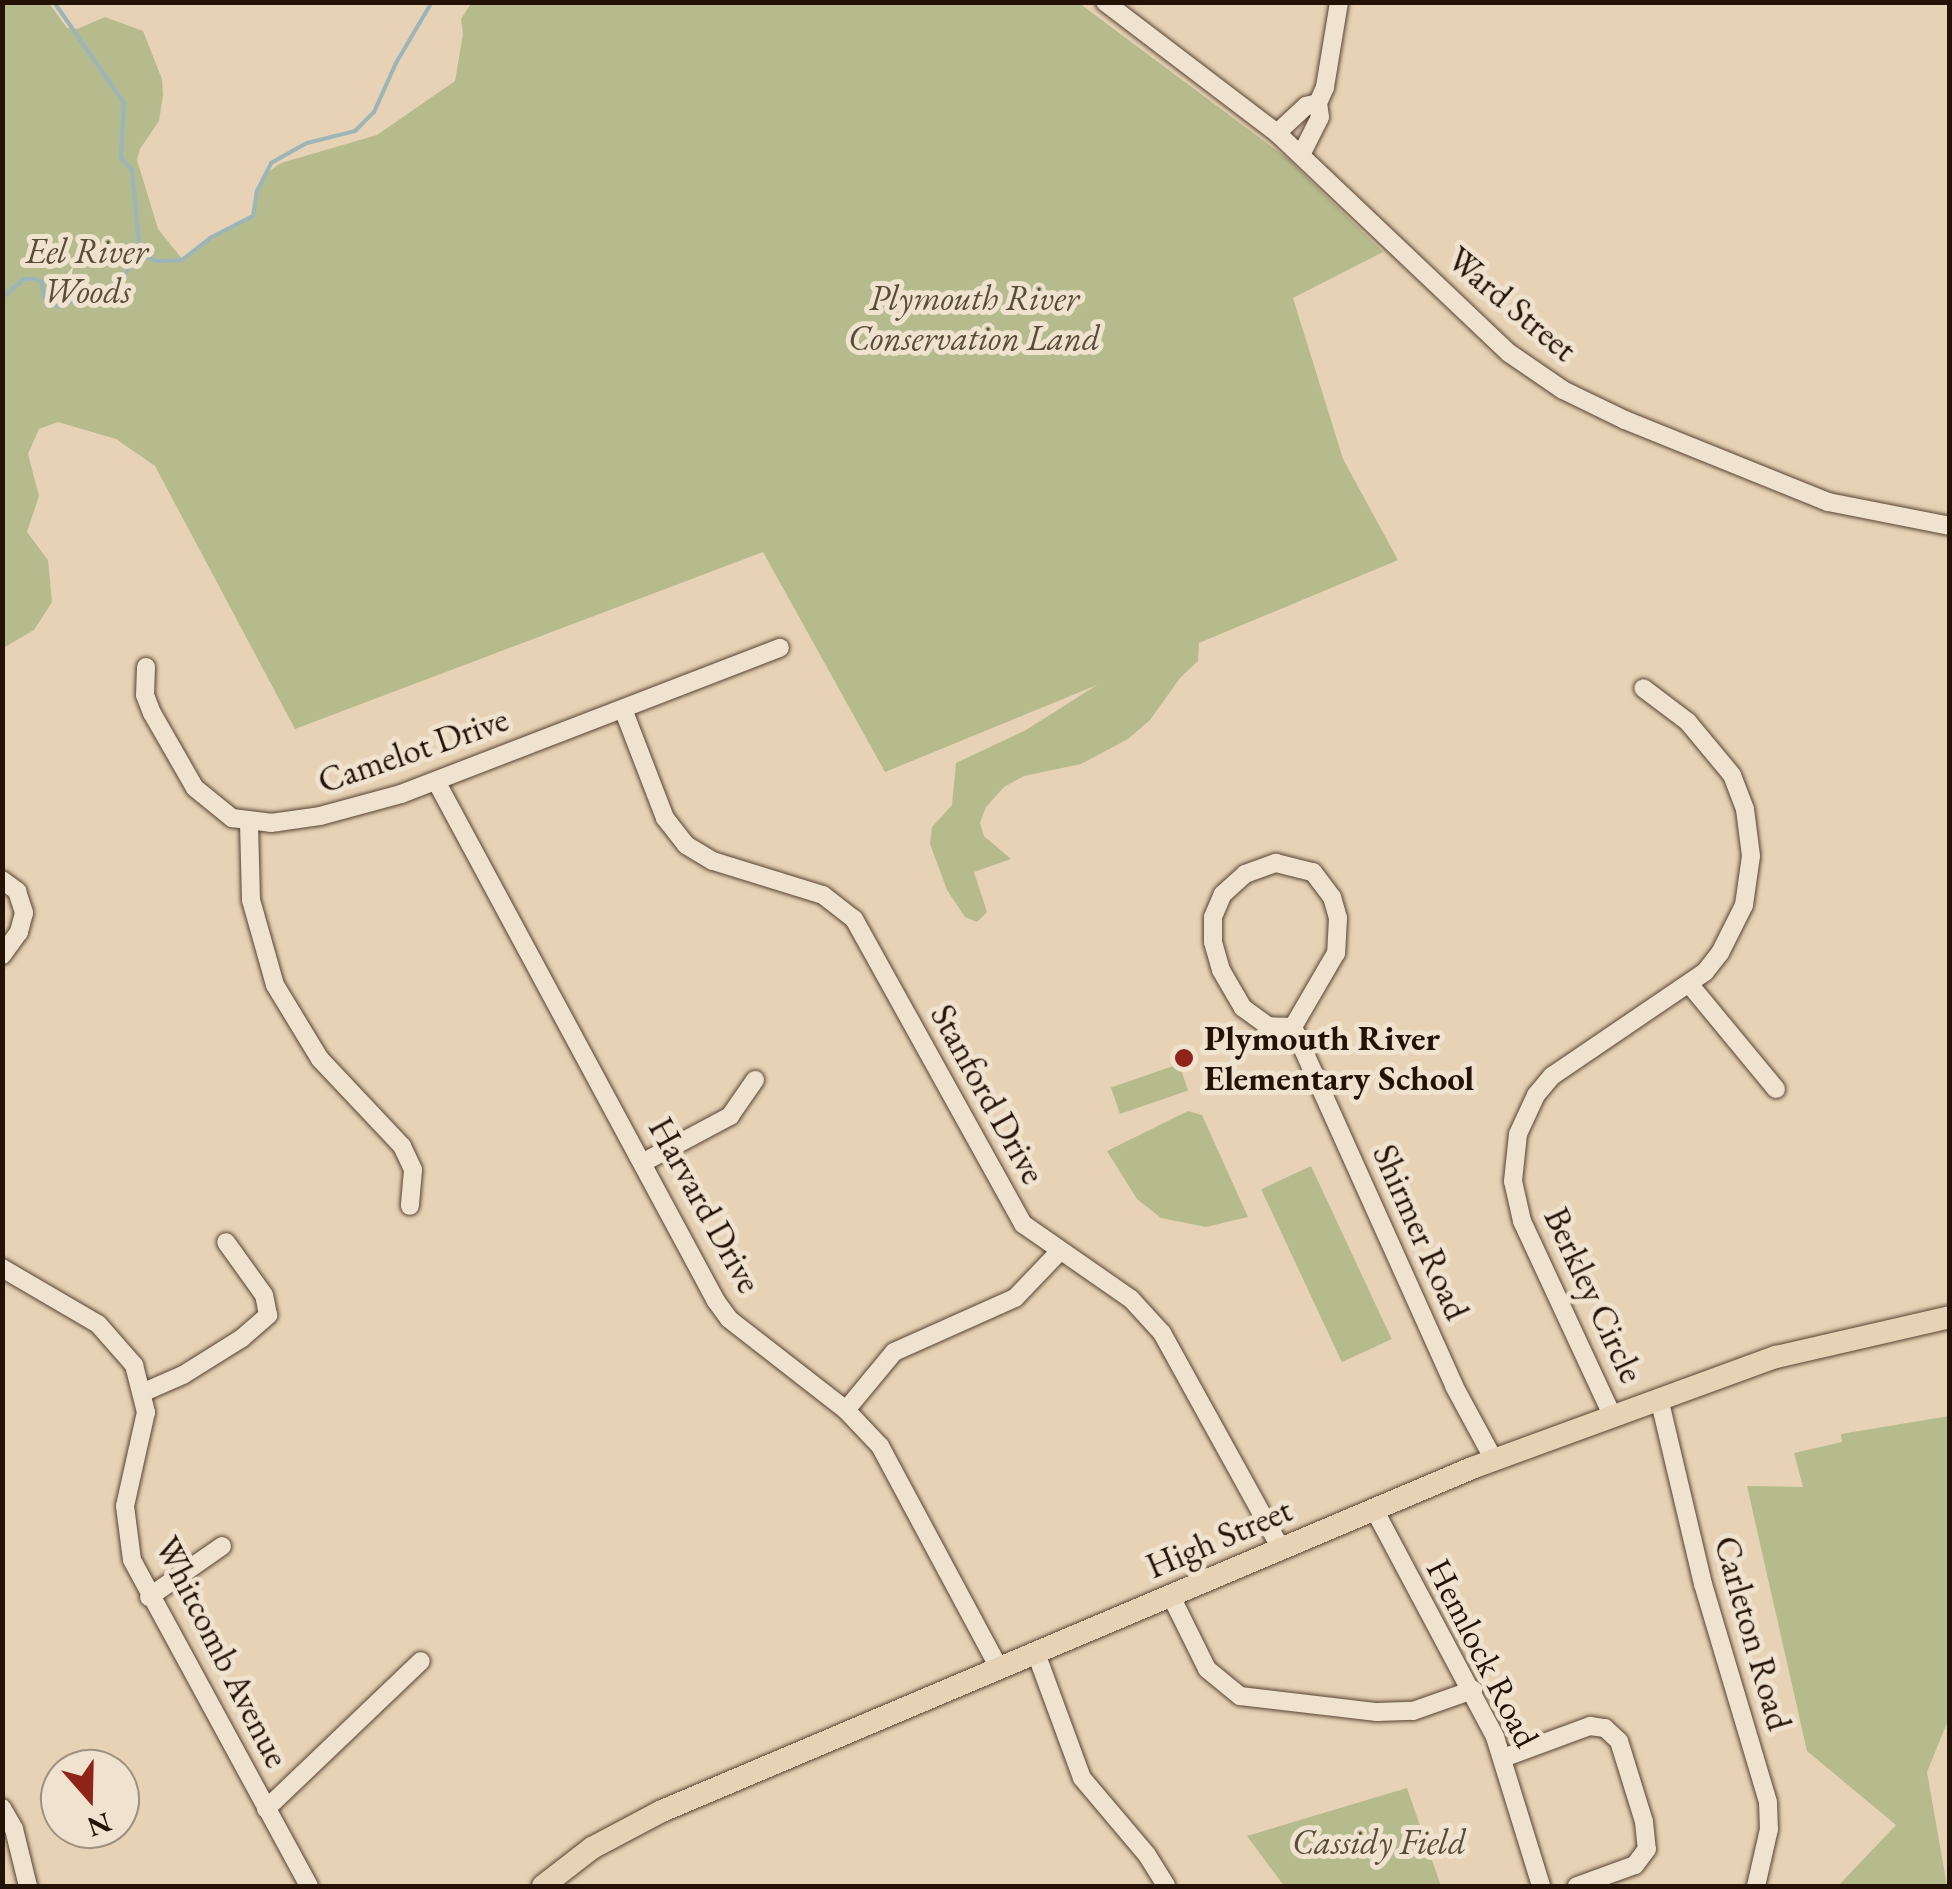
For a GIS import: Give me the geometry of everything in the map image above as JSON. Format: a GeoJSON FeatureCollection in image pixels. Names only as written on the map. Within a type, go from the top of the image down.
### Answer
{"type":"FeatureCollection","features":[{"type":"Feature","properties":{"kind":"main road","name":"High Street"},"geometry":{"type":"LineString","coordinates":[[543,1886],[592,1848],[639,1821],[1494,1460],[1659,1398],[1819,1345],[1950,1316]]}},
{"type":"Feature","properties":{"kind":"street","name":"Ward Street"},"geometry":{"type":"LineString","coordinates":[[1105,2],[1277,134],[1509,353],[1562,390],[1599,410],[1828,502],[1950,526]]}},
{"type":"Feature","properties":{"kind":"street"},"geometry":{"type":"LineString","coordinates":[[1301,155],[1320,117],[1318,103],[1325,87],[1339,2]]}},
{"type":"Feature","properties":{"kind":"street"},"geometry":{"type":"LineString","coordinates":[[1277,134],[1306,106],[1318,103]]}},
{"type":"Feature","properties":{"kind":"street","name":"Camelot Drive"},"geometry":{"type":"LineString","coordinates":[[249,823],[294,822],[436,781],[780,648]]}},
{"type":"Feature","properties":{"kind":"street"},"geometry":{"type":"LineString","coordinates":[[146,666],[146,696],[152,713],[195,788],[217,810],[249,823],[251,900],[275,986],[320,1059],[402,1146],[413,1170],[410,1206]]}},
{"type":"Feature","properties":{"kind":"street","name":"Berkley Circle"},"geometry":{"type":"LineString","coordinates":[[1612,1415],[1522,1221],[1512,1181],[1518,1134],[1536,1095],[1562,1067],[1690,986],[1720,953],[1744,906],[1750,879],[1749,831],[1740,793],[1719,756],[1688,722],[1643,688]]}},
{"type":"Feature","properties":{"kind":"street","name":"Stanford Drive"},"geometry":{"type":"LineString","coordinates":[[623,709],[657,800],[686,845],[713,861],[823,895],[854,920],[1013,1208],[1024,1224],[1059,1252],[1130,1299],[1162,1333],[1281,1549]]}},
{"type":"Feature","properties":{"kind":"street","name":"Harvard Drive"},"geometry":{"type":"LineString","coordinates":[[436,781],[729,1319],[867,1430],[895,1470],[999,1668]]}},
{"type":"Feature","properties":{"kind":"street"},"geometry":{"type":"LineString","coordinates":[[1276,863],[1313,872],[1332,897],[1338,918],[1336,953],[1294,1027],[1268,1026],[1244,1008],[1221,970],[1213,942],[1213,917],[1223,894],[1244,874],[1276,863]]}},
{"type":"Feature","properties":{"kind":"street"},"geometry":{"type":"LineString","coordinates":[[2,880],[17,890],[24,913],[18,932],[2,955]]}},
{"type":"Feature","properties":{"kind":"street"},"geometry":{"type":"LineString","coordinates":[[1690,986],[1776,1089]]}},
{"type":"Feature","properties":{"kind":"street","name":"Shirmer Road"},"geometry":{"type":"LineString","coordinates":[[1294,1027],[1454,1386],[1494,1460]]}},
{"type":"Feature","properties":{"kind":"street"},"geometry":{"type":"LineString","coordinates":[[644,1162],[730,1116],[755,1080]]}},
{"type":"Feature","properties":{"kind":"street"},"geometry":{"type":"LineString","coordinates":[[2,1268],[83,1314],[112,1336],[134,1364],[144,1392],[183,1375],[242,1338],[268,1314],[264,1295],[226,1242]]}},
{"type":"Feature","properties":{"kind":"street"},"geometry":{"type":"LineString","coordinates":[[846,1410],[876,1368],[894,1352],[1014,1298],[1032,1286],[1059,1252]]}},
{"type":"Feature","properties":{"kind":"street","name":"Whitcomb Avenue"},"geometry":{"type":"LineString","coordinates":[[144,1392],[146,1423],[125,1506],[132,1560],[309,1886]]}},
{"type":"Feature","properties":{"kind":"street","name":"Carleton Road"},"geometry":{"type":"LineString","coordinates":[[1659,1398],[1702,1584],[1768,1802],[1769,1829],[1756,1886]]}},
{"type":"Feature","properties":{"kind":"street","name":"Hemlock Road"},"geometry":{"type":"LineString","coordinates":[[1375,1511],[1473,1690],[1503,1758],[1540,1886]]}},
{"type":"Feature","properties":{"kind":"street"},"geometry":{"type":"LineString","coordinates":[[150,1598],[222,1546]]}},
{"type":"Feature","properties":{"kind":"street"},"geometry":{"type":"LineString","coordinates":[[1171,1596],[1207,1669],[1240,1696],[1347,1709],[1413,1711],[1473,1690]]}},
{"type":"Feature","properties":{"kind":"street"},"geometry":{"type":"LineString","coordinates":[[1036,1653],[1082,1778],[1147,1855],[1166,1886]]}},
{"type":"Feature","properties":{"kind":"street"},"geometry":{"type":"LineString","coordinates":[[266,1809],[420,1661]]}},
{"type":"Feature","properties":{"kind":"street"},"geometry":{"type":"LineString","coordinates":[[1503,1758],[1590,1726],[1605,1728],[1618,1741],[1647,1835],[1647,1849],[1635,1865],[1577,1886]]}},
{"type":"Feature","properties":{"kind":"street"},"geometry":{"type":"LineString","coordinates":[[2,1808],[14,1829],[28,1886]]}},
{"type":"Feature","properties":{"kind":"green space","name":"Plymouth River Conservation Land"},"geometry":{"type":"Polygon","coordinates":[[[472,2],[1079,3],[1288,159],[1383,252],[1293,298],[1343,459],[1398,560],[1199,643],[1198,661],[1180,678],[1150,720],[1128,739],[1081,764],[1024,776],[1004,787],[986,807],[980,823],[984,836],[1011,859],[974,872],[987,912],[977,922],[965,917],[947,890],[930,844],[932,827],[952,805],[956,763],[1026,730],[1097,685],[885,772],[763,552],[295,729],[155,466],[116,439],[58,422],[39,429],[28,454],[39,496],[27,532],[48,560],[52,602],[34,630],[3,648],[3,3],[49,3],[67,28],[77,29],[105,17],[143,31],[162,79],[163,95],[159,121],[137,160],[158,229],[183,260],[210,238],[252,216],[264,175],[281,163],[377,135],[455,81],[463,34],[461,19],[472,2]]]}},
{"type":"Feature","properties":{"kind":"green space"},"geometry":{"type":"Polygon","coordinates":[[[1179,1064],[1188,1090],[1120,1114],[1111,1087],[1179,1064]]]}},
{"type":"Feature","properties":{"kind":"green space"},"geometry":{"type":"Polygon","coordinates":[[[1188,1111],[1202,1115],[1248,1217],[1206,1227],[1161,1218],[1137,1199],[1107,1151],[1188,1111]]]}},
{"type":"Feature","properties":{"kind":"green space"},"geometry":{"type":"Polygon","coordinates":[[[1311,1166],[1392,1339],[1342,1362],[1261,1189],[1311,1166]]]}},
{"type":"Feature","properties":{"kind":"green space"},"geometry":{"type":"Polygon","coordinates":[[[1949,1416],[1949,1718],[1927,1772],[1947,1886],[1838,1886],[1896,1825],[1807,1751],[1747,1486],[1803,1487],[1794,1453],[1842,1442],[1841,1434],[1949,1416]]]}},
{"type":"Feature","properties":{"kind":"green space","name":"Cassidy Field"},"geometry":{"type":"Polygon","coordinates":[[[1407,1788],[1441,1886],[1284,1886],[1247,1836],[1407,1788]]]}},
{"type":"Feature","properties":{"kind":"waterway"},"geometry":{"type":"LineString","coordinates":[[54,2],[124,103],[121,158],[132,170],[140,255]]}},
{"type":"Feature","properties":{"kind":"waterway"},"geometry":{"type":"LineString","coordinates":[[2,298],[24,279],[35,279],[42,282],[44,298],[57,306],[78,300],[118,282],[140,255],[157,261],[182,260],[210,238],[253,216],[257,191],[271,163],[307,143],[355,131],[374,112],[396,63],[432,2]]}},
{"type":"Feature","properties":{"kind":"place","name":"Plymouth River Elementary School"},"geometry":{"type":"Point","coordinates":[1184,1058]}},
{"type":"Feature","properties":{"kind":"park label","name":"Eel River Woods"},"geometry":{"type":"Point","coordinates":[87,271]}}]}
